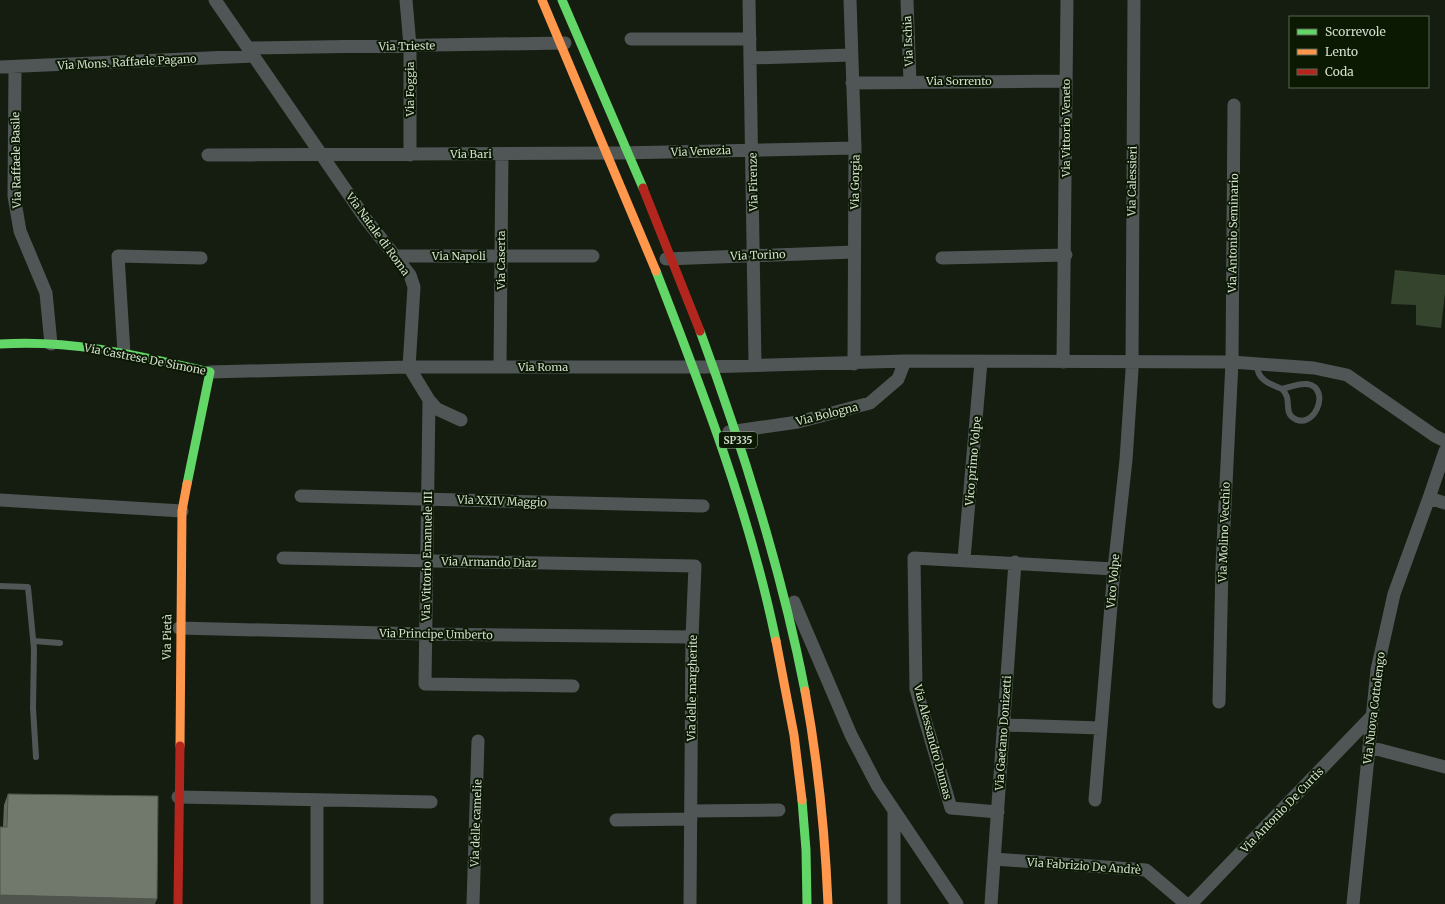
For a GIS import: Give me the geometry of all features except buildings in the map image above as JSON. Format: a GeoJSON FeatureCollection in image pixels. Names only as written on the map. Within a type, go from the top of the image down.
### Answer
{"type":"FeatureCollection","features":[{"type":"Feature","properties":{"kind":"main road","name":"SP335"},"geometry":{"type":"LineString","coordinates":[[542,0],[658,274],[706,402],[760,572],[780,656],[795,742],[805,833],[807,904]]}},
{"type":"Feature","properties":{"kind":"main road","name":"SP335"},"geometry":{"type":"LineString","coordinates":[[562,0],[643,188],[695,315],[742,451],[771,544],[795,637],[811,713],[823,809],[828,904]]}},
{"type":"Feature","properties":{"kind":"main road","name":"Via Castrese De Simone"},"geometry":{"type":"LineString","coordinates":[[0,344],[13,342],[86,347],[124,353],[210,372]]}},
{"type":"Feature","properties":{"kind":"main road","name":"Via Pietà"},"geometry":{"type":"LineString","coordinates":[[178,904],[179,628],[182,511],[210,372]]}},
{"type":"Feature","properties":{"kind":"street","name":"Via Natale di Roma"},"geometry":{"type":"LineString","coordinates":[[215,0],[365,218],[410,275],[414,287],[409,367]]}},
{"type":"Feature","properties":{"kind":"street","name":"Via Foggia"},"geometry":{"type":"LineString","coordinates":[[406,0],[410,46],[410,155]]}},
{"type":"Feature","properties":{"kind":"street"},"geometry":{"type":"LineString","coordinates":[[546,0],[565,43],[620,153],[663,260],[806,632],[839,707],[877,785],[957,904]]}},
{"type":"Feature","properties":{"kind":"street","name":"Via Firenze"},"geometry":{"type":"LineString","coordinates":[[749,0],[755,364]]}},
{"type":"Feature","properties":{"kind":"street","name":"Via Gorgia"},"geometry":{"type":"LineString","coordinates":[[850,0],[855,148],[854,364]]}},
{"type":"Feature","properties":{"kind":"street","name":"Via Ischia"},"geometry":{"type":"LineString","coordinates":[[907,0],[910,82]]}},
{"type":"Feature","properties":{"kind":"street","name":"Via Vittorio Veneto"},"geometry":{"type":"LineString","coordinates":[[1063,362],[1066,255],[1067,0]]}},
{"type":"Feature","properties":{"kind":"street","name":"Via Calessieri"},"geometry":{"type":"LineString","coordinates":[[1131,363],[1134,0]]}},
{"type":"Feature","properties":{"kind":"street"},"geometry":{"type":"LineString","coordinates":[[631,40],[750,39]]}},
{"type":"Feature","properties":{"kind":"street","name":"Via Trieste"},"geometry":{"type":"LineString","coordinates":[[251,52],[410,46],[565,43]]}},
{"type":"Feature","properties":{"kind":"street","name":"Via Mons. Raffaele Pagano"},"geometry":{"type":"LineString","coordinates":[[0,67],[251,52]]}},
{"type":"Feature","properties":{"kind":"street"},"geometry":{"type":"LineString","coordinates":[[750,58],[852,55]]}},
{"type":"Feature","properties":{"kind":"street","name":"Via Raffaele Basile"},"geometry":{"type":"LineString","coordinates":[[15,67],[14,196],[20,230],[46,293],[51,344]]}},
{"type":"Feature","properties":{"kind":"street","name":"Via Sorrento"},"geometry":{"type":"LineString","coordinates":[[852,83],[1066,81]]}},
{"type":"Feature","properties":{"kind":"street","name":"Via Antonio Seminario"},"geometry":{"type":"LineString","coordinates":[[1232,362],[1234,105]]}},
{"type":"Feature","properties":{"kind":"street","name":"Via Venezia"},"geometry":{"type":"LineString","coordinates":[[620,153],[855,148]]}},
{"type":"Feature","properties":{"kind":"street","name":"Via Bari"},"geometry":{"type":"LineString","coordinates":[[323,155],[620,153]]}},
{"type":"Feature","properties":{"kind":"street","name":"Via Caserta"},"geometry":{"type":"LineString","coordinates":[[500,367],[502,154]]}},
{"type":"Feature","properties":{"kind":"street"},"geometry":{"type":"LineString","coordinates":[[208,155],[323,155]]}},
{"type":"Feature","properties":{"kind":"street","name":"Via Torino"},"geometry":{"type":"LineString","coordinates":[[663,260],[854,252]]}},
{"type":"Feature","properties":{"kind":"street"},"geometry":{"type":"LineString","coordinates":[[942,258],[1066,255]]}},
{"type":"Feature","properties":{"kind":"street"},"geometry":{"type":"LineString","coordinates":[[124,353],[118,256],[201,258]]}},
{"type":"Feature","properties":{"kind":"street","name":"Via Napoli"},"geometry":{"type":"LineString","coordinates":[[396,256],[593,256]]}},
{"type":"Feature","properties":{"kind":"street","name":"Via Roma"},"geometry":{"type":"LineString","coordinates":[[409,367],[704,366],[755,364],[854,364],[905,361],[1257,363],[1314,368],[1347,375],[1436,436],[1445,440]]}},
{"type":"Feature","properties":{"kind":"street","name":"Via Bologna"},"geometry":{"type":"LineString","coordinates":[[729,432],[798,422],[870,403],[898,379],[905,361]]}},
{"type":"Feature","properties":{"kind":"street","name":"Vico primo Volpe"},"geometry":{"type":"LineString","coordinates":[[964,560],[981,362]]}},
{"type":"Feature","properties":{"kind":"street","name":"Via Molino Vecchio"},"geometry":{"type":"LineString","coordinates":[[1219,702],[1222,566],[1232,362]]}},
{"type":"Feature","properties":{"kind":"street","name":"Vico Volpe"},"geometry":{"type":"LineString","coordinates":[[1095,800],[1114,569],[1126,460],[1132,370],[1131,363]]}},
{"type":"Feature","properties":{"kind":"street"},"geometry":{"type":"LineString","coordinates":[[409,367],[429,400],[437,409],[461,420]]}},
{"type":"Feature","properties":{"kind":"street","name":"Via Castrese De Simone"},"geometry":{"type":"LineString","coordinates":[[210,372],[409,367]]}},
{"type":"Feature","properties":{"kind":"street","name":"Via Vittorio Emanuele III"},"geometry":{"type":"LineString","coordinates":[[429,400],[428,561],[424,634],[425,684],[573,686]]}},
{"type":"Feature","properties":{"kind":"street","name":"Via Nuova Cottolengo"},"geometry":{"type":"LineString","coordinates":[[1353,904],[1377,670],[1394,594],[1430,498],[1445,450]]}},
{"type":"Feature","properties":{"kind":"street","name":"Via XXIV Maggio"},"geometry":{"type":"LineString","coordinates":[[300,496],[703,506]]}},
{"type":"Feature","properties":{"kind":"street"},"geometry":{"type":"LineString","coordinates":[[1430,498],[1445,504]]}},
{"type":"Feature","properties":{"kind":"street"},"geometry":{"type":"LineString","coordinates":[[0,500],[182,511]]}},
{"type":"Feature","properties":{"kind":"street","name":"Via Armando Diaz"},"geometry":{"type":"LineString","coordinates":[[283,558],[695,566]]}},
{"type":"Feature","properties":{"kind":"street","name":"Via Alessandro Dumas"},"geometry":{"type":"LineString","coordinates":[[964,560],[914,558],[916,689],[951,808],[998,812]]}},
{"type":"Feature","properties":{"kind":"street"},"geometry":{"type":"LineString","coordinates":[[964,560],[1114,569]]}},
{"type":"Feature","properties":{"kind":"street","name":"Via Gaetano Donizetti"},"geometry":{"type":"LineString","coordinates":[[991,904],[1015,562]]}},
{"type":"Feature","properties":{"kind":"street","name":"Via delle margherite"},"geometry":{"type":"LineString","coordinates":[[690,904],[692,637],[695,566]]}},
{"type":"Feature","properties":{"kind":"street","name":"Via Principe Umberto"},"geometry":{"type":"LineString","coordinates":[[179,628],[424,634],[692,637]]}},
{"type":"Feature","properties":{"kind":"street","name":"Via Antonio De Curtis"},"geometry":{"type":"LineString","coordinates":[[1191,904],[1372,716]]}},
{"type":"Feature","properties":{"kind":"street"},"geometry":{"type":"LineString","coordinates":[[1004,726],[1101,728]]}},
{"type":"Feature","properties":{"kind":"street","name":"Via delle camelie"},"geometry":{"type":"LineString","coordinates":[[473,904],[478,741]]}},
{"type":"Feature","properties":{"kind":"street"},"geometry":{"type":"LineString","coordinates":[[1369,747],[1445,767]]}},
{"type":"Feature","properties":{"kind":"street"},"geometry":{"type":"LineString","coordinates":[[178,797],[431,802]]}},
{"type":"Feature","properties":{"kind":"street"},"geometry":{"type":"LineString","coordinates":[[317,800],[317,904]]}},
{"type":"Feature","properties":{"kind":"street"},"geometry":{"type":"LineString","coordinates":[[616,820],[779,810]]}},
{"type":"Feature","properties":{"kind":"street"},"geometry":{"type":"LineString","coordinates":[[894,811],[894,904]]}},
{"type":"Feature","properties":{"kind":"street","name":"Via Fabrizio De Andrè"},"geometry":{"type":"LineString","coordinates":[[994,859],[1146,870],[1186,904]]}},
{"type":"Feature","properties":{"kind":"lane"},"geometry":{"type":"LineString","coordinates":[[1257,363],[1256,371],[1259,376],[1269,384],[1282,389],[1307,384],[1313,387],[1317,391],[1320,398],[1315,414],[1307,420],[1300,420],[1292,417],[1288,411],[1287,398],[1282,389]]}},
{"type":"Feature","properties":{"kind":"lane"},"geometry":{"type":"LineString","coordinates":[[0,586],[28,587],[34,641],[33,708],[36,757]]}},
{"type":"Feature","properties":{"kind":"lane"},"geometry":{"type":"LineString","coordinates":[[34,641],[60,643]]}},
{"type":"Feature","properties":{"kind":"green space"},"geometry":{"type":"Polygon","coordinates":[[[1395,270],[1445,275],[1445,293],[1441,328],[1416,325],[1416,305],[1391,304],[1395,270]]]}},
{"type":"Feature","properties":{"kind":"traffic: fast"},"geometry":{"type":"LineString","coordinates":[[562,0],[643,188]]}},
{"type":"Feature","properties":{"kind":"traffic: fast"},"geometry":{"type":"LineString","coordinates":[[656,271],[708,408],[739,500],[753,547],[776,641]]}},
{"type":"Feature","properties":{"kind":"traffic: fast"},"geometry":{"type":"LineString","coordinates":[[700,331],[731,419],[760,509],[785,599],[805,691]]}},
{"type":"Feature","properties":{"kind":"traffic: fast"},"geometry":{"type":"LineString","coordinates":[[0,344],[27,343],[80,346],[158,360],[210,372],[187,484]]}},
{"type":"Feature","properties":{"kind":"traffic: fast"},"geometry":{"type":"LineString","coordinates":[[802,800],[806,850],[807,904]]}},
{"type":"Feature","properties":{"kind":"traffic: slow"},"geometry":{"type":"LineString","coordinates":[[542,0],[656,271]]}},
{"type":"Feature","properties":{"kind":"traffic: slow"},"geometry":{"type":"LineString","coordinates":[[180,746],[182,511],[187,484]]}},
{"type":"Feature","properties":{"kind":"traffic: slow"},"geometry":{"type":"LineString","coordinates":[[776,641],[794,735],[802,800]]}},
{"type":"Feature","properties":{"kind":"traffic: slow"},"geometry":{"type":"LineString","coordinates":[[805,691],[814,744],[820,797],[828,904]]}},
{"type":"Feature","properties":{"kind":"traffic: jam"},"geometry":{"type":"LineString","coordinates":[[643,188],[700,331]]}},
{"type":"Feature","properties":{"kind":"traffic: jam"},"geometry":{"type":"LineString","coordinates":[[178,904],[180,746]]}}]}
